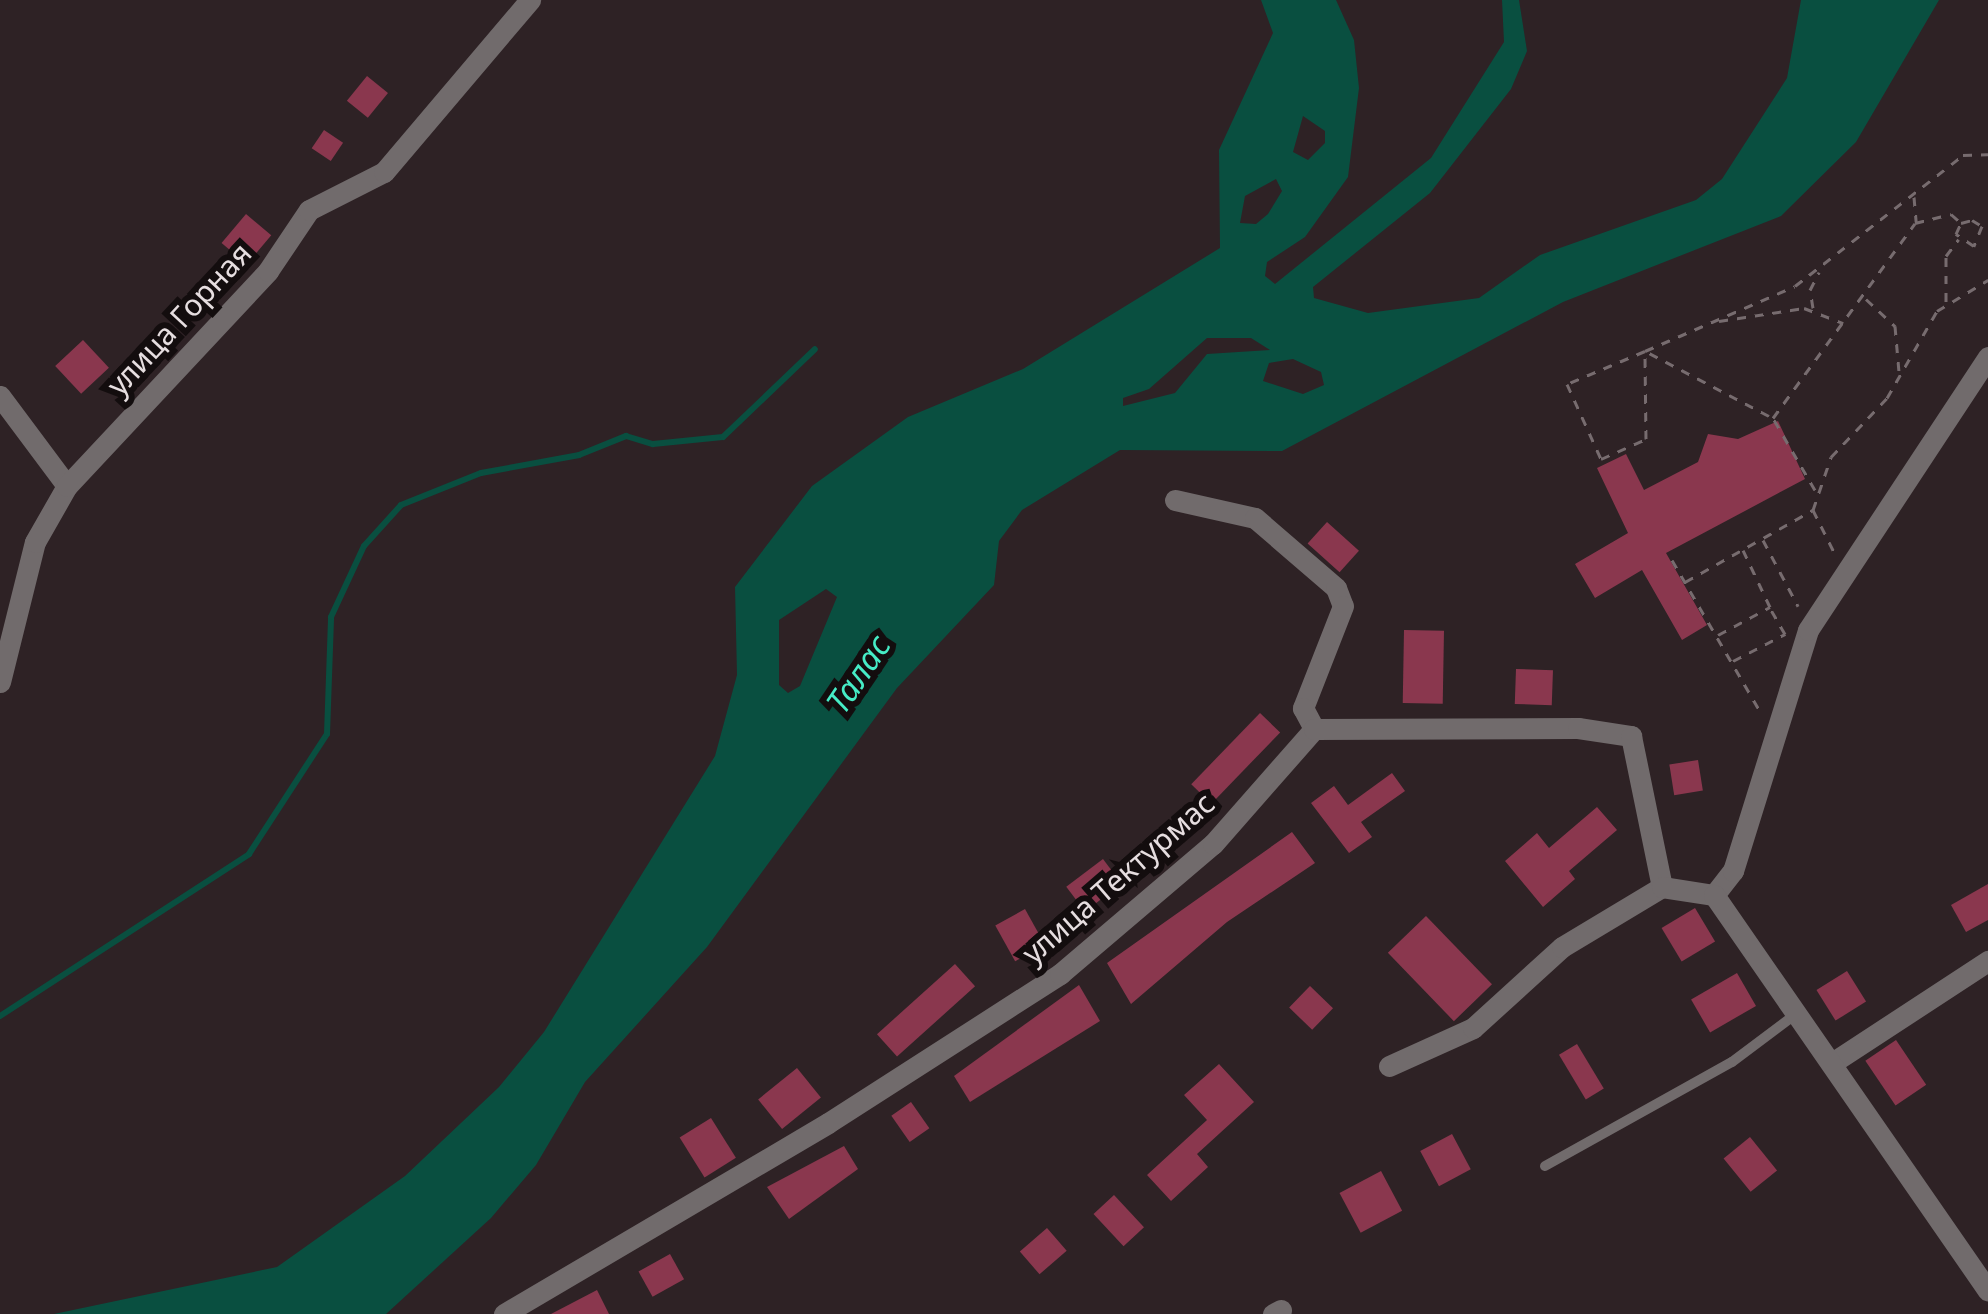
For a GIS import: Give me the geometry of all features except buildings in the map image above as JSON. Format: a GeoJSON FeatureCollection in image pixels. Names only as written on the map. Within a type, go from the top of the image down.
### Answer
{"type":"FeatureCollection","features":[{"type":"Feature","properties":{"kind":"street","name":"улица Горная"},"geometry":{"type":"LineString","coordinates":[[0,682],[35,542],[67,486],[268,271],[309,209],[384,172],[530,0]]}},
{"type":"Feature","properties":{"kind":"street"},"geometry":{"type":"LineString","coordinates":[[1714,895],[1732,871],[1808,630],[1988,357]]}},
{"type":"Feature","properties":{"kind":"street"},"geometry":{"type":"LineString","coordinates":[[0,397],[67,486]]}},
{"type":"Feature","properties":{"kind":"street"},"geometry":{"type":"LineString","coordinates":[[1175,500],[1255,518],[1336,589],[1343,606],[1303,708],[1314,729],[1578,728],[1631,736],[1661,887]]}},
{"type":"Feature","properties":{"kind":"street","name":"улица Тектурмас"},"geometry":{"type":"LineString","coordinates":[[504,1314],[827,1123],[1060,974],[1213,844],[1314,729]]}},
{"type":"Feature","properties":{"kind":"street"},"geometry":{"type":"LineString","coordinates":[[1389,1066],[1473,1028],[1562,947],[1661,887],[1714,895],[1835,1061],[1988,1290]]}},
{"type":"Feature","properties":{"kind":"street"},"geometry":{"type":"LineString","coordinates":[[1835,1061],[1988,961]]}},
{"type":"Feature","properties":{"kind":"lane"},"geometry":{"type":"LineString","coordinates":[[1545,1166],[1732,1062],[1799,1012]]}},
{"type":"Feature","properties":{"kind":"path"},"geometry":{"type":"LineString","coordinates":[[1645,351],[1646,439],[1601,459],[1567,384],[1645,351],[1718,321],[1822,267],[1963,155],[1988,154]]}},
{"type":"Feature","properties":{"kind":"path"},"geometry":{"type":"LineString","coordinates":[[1914,197],[1916,223]]}},
{"type":"Feature","properties":{"kind":"path"},"geometry":{"type":"LineString","coordinates":[[1815,490],[1773,418],[1916,223],[1951,214],[1960,224],[1959,239],[1946,256],[1946,304]]}},
{"type":"Feature","properties":{"kind":"path"},"geometry":{"type":"LineString","coordinates":[[1959,239],[1974,246],[1985,228],[1972,220],[1960,224]]}},
{"type":"Feature","properties":{"kind":"path"},"geometry":{"type":"LineString","coordinates":[[1813,310],[1810,290],[1822,267]]}},
{"type":"Feature","properties":{"kind":"path"},"geometry":{"type":"LineString","coordinates":[[1844,574],[1814,510],[1815,490],[1946,304],[1988,280]]}},
{"type":"Feature","properties":{"kind":"path"},"geometry":{"type":"LineString","coordinates":[[1863,296],[1895,326],[1899,374]]}},
{"type":"Feature","properties":{"kind":"path"},"geometry":{"type":"LineString","coordinates":[[1718,321],[1813,310],[1843,323]]}},
{"type":"Feature","properties":{"kind":"path"},"geometry":{"type":"LineString","coordinates":[[1645,351],[1769,416]]}},
{"type":"Feature","properties":{"kind":"path"},"geometry":{"type":"LineString","coordinates":[[1685,581],[1814,510]]}},
{"type":"Feature","properties":{"kind":"path"},"geometry":{"type":"LineString","coordinates":[[1762,538],[1806,620]]}},
{"type":"Feature","properties":{"kind":"path"},"geometry":{"type":"LineString","coordinates":[[1743,549],[1785,634]]}},
{"type":"Feature","properties":{"kind":"path"},"geometry":{"type":"LineString","coordinates":[[1672,560],[1776,739]]}},
{"type":"Feature","properties":{"kind":"path"},"geometry":{"type":"LineString","coordinates":[[1716,636],[1770,607]]}},
{"type":"Feature","properties":{"kind":"path"},"geometry":{"type":"LineString","coordinates":[[1731,662],[1796,626]]}},
{"type":"Feature","properties":{"kind":"water","name":"Талас"},"geometry":{"type":"Polygon","coordinates":[[[1261,0],[1336,0],[1354,40],[1359,88],[1348,177],[1305,237],[1267,262],[1265,276],[1275,284],[1431,158],[1504,42],[1502,0],[1519,0],[1527,51],[1511,89],[1430,193],[1313,287],[1314,298],[1368,313],[1479,298],[1540,255],[1696,200],[1722,179],[1787,78],[1801,0],[1939,0],[1856,142],[1781,216],[1563,302],[1282,451],[1120,450],[1022,510],[999,541],[994,585],[897,688],[707,947],[585,1082],[536,1165],[491,1218],[386,1314],[54,1314],[277,1267],[405,1176],[499,1087],[544,1032],[715,756],[737,675],[735,587],[812,486],[908,417],[1023,369],[1220,248],[1219,150],[1273,33],[1261,0]],[[1303,116],[1293,152],[1308,160],[1325,143],[1325,131],[1303,116]],[[1276,179],[1245,196],[1240,223],[1256,224],[1282,191],[1276,179]],[[1207,338],[1149,389],[1123,398],[1123,406],[1175,393],[1207,354],[1270,350],[1251,338],[1207,338]],[[1293,359],[1269,363],[1263,381],[1303,394],[1324,385],[1321,372],[1293,359]],[[826,589],[779,620],[779,685],[788,693],[800,686],[837,597],[826,589]]]}},
{"type":"Feature","properties":{"kind":"waterway"},"geometry":{"type":"LineString","coordinates":[[0,1016],[249,854],[327,734],[331,617],[364,546],[401,505],[481,473],[579,455],[626,436],[653,444],[723,437],[815,349]]}}]}
